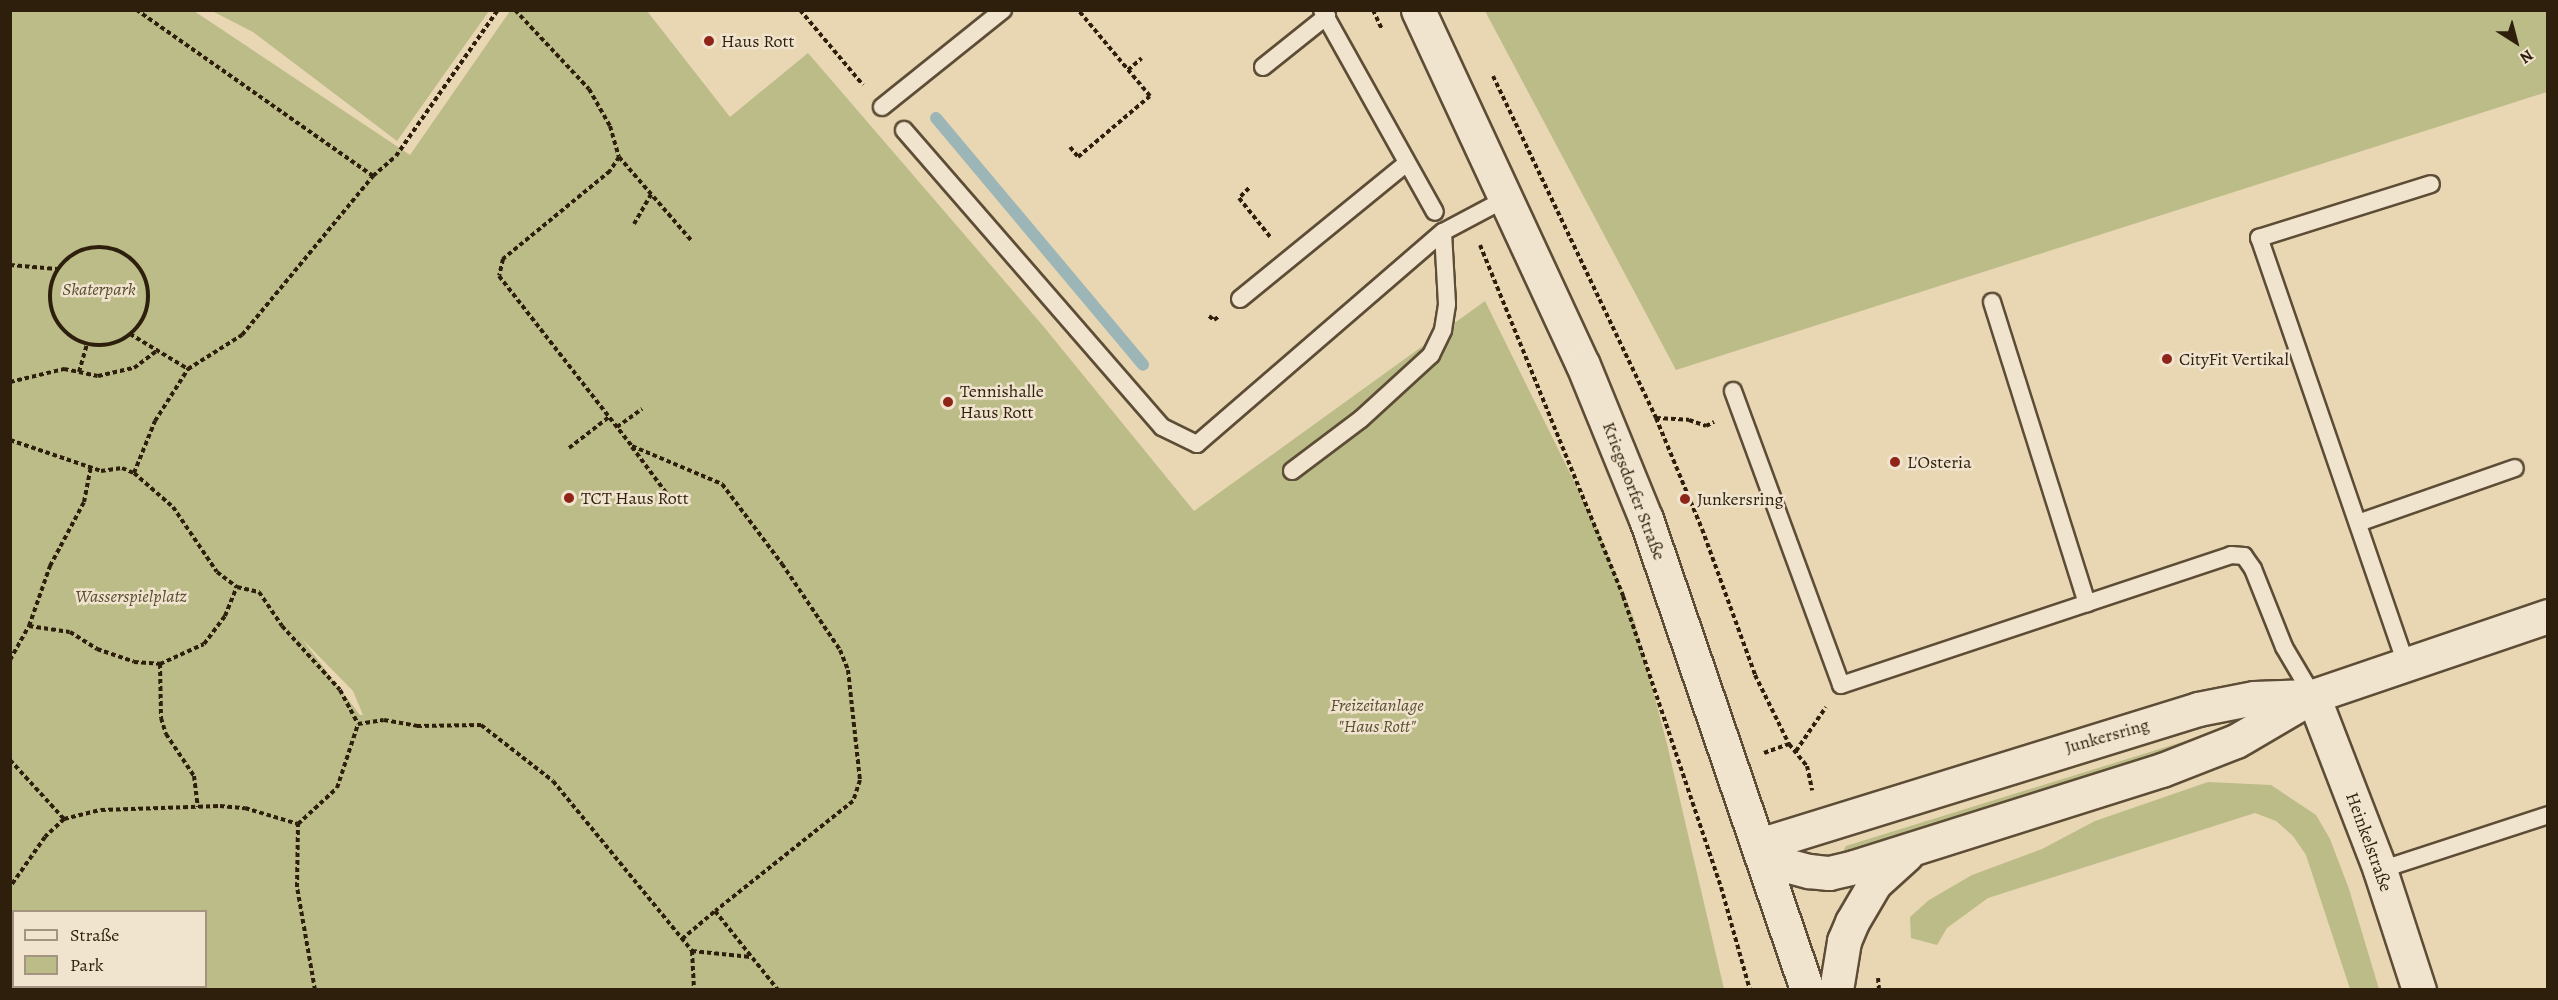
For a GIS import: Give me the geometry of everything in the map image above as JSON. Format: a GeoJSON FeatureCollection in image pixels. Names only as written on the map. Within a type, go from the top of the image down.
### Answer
{"type":"FeatureCollection","features":[{"type":"Feature","properties":{"kind":"street","name":"Kriegsdorfer Straße"},"geometry":{"type":"LineString","coordinates":[[1418,10],[1583,365],[1646,519],[1807,990]]}},
{"type":"Feature","properties":{"kind":"street","name":"Junkersring"},"geometry":{"type":"LineString","coordinates":[[1759,845],[1782,864],[1829,873],[2162,770],[2236,741],[2313,696],[2547,616]]}},
{"type":"Feature","properties":{"kind":"street","name":"Junkersring"},"geometry":{"type":"LineString","coordinates":[[1759,845],[2198,709],[2254,698],[2313,696]]}},
{"type":"Feature","properties":{"kind":"street","name":"Heinkelstraße"},"geometry":{"type":"LineString","coordinates":[[2313,696],[2380,870],[2419,990]]}},
{"type":"Feature","properties":{"kind":"street","name":"Junkersring"},"geometry":{"type":"LineString","coordinates":[[1836,990],[1844,941],[1852,922],[1875,883],[1890,866],[1918,847]]}},
{"type":"Feature","properties":{"kind":"lane"},"geometry":{"type":"LineString","coordinates":[[882,107],[1003,10]]}},
{"type":"Feature","properties":{"kind":"lane"},"geometry":{"type":"LineString","coordinates":[[1263,67],[1325,13],[1435,212]]}},
{"type":"Feature","properties":{"kind":"lane"},"geometry":{"type":"LineString","coordinates":[[904,130],[1162,428],[1197,444],[1443,232],[1507,198]]}},
{"type":"Feature","properties":{"kind":"lane"},"geometry":{"type":"LineString","coordinates":[[1239,299],[1407,163]]}},
{"type":"Feature","properties":{"kind":"lane"},"geometry":{"type":"LineString","coordinates":[[2406,664],[2259,238],[2431,183]]}},
{"type":"Feature","properties":{"kind":"lane"},"geometry":{"type":"LineString","coordinates":[[1292,471],[1361,419],[1431,355],[1443,330],[1448,304],[1443,232]]}},
{"type":"Feature","properties":{"kind":"lane"},"geometry":{"type":"LineString","coordinates":[[1992,302],[2087,603]]}},
{"type":"Feature","properties":{"kind":"lane"},"geometry":{"type":"LineString","coordinates":[[1733,391],[1840,685],[2231,555],[2244,556],[2253,568],[2284,647],[2313,696]]}},
{"type":"Feature","properties":{"kind":"lane"},"geometry":{"type":"LineString","coordinates":[[2358,523],[2515,468]]}},
{"type":"Feature","properties":{"kind":"lane"},"geometry":{"type":"LineString","coordinates":[[2380,870],[2547,815]]}},
{"type":"Feature","properties":{"kind":"path"},"geometry":{"type":"LineString","coordinates":[[137,10],[373,176]]}},
{"type":"Feature","properties":{"kind":"path"},"geometry":{"type":"LineString","coordinates":[[134,473],[155,421],[188,369],[242,335],[373,176],[396,156],[498,10]]}},
{"type":"Feature","properties":{"kind":"path"},"geometry":{"type":"LineString","coordinates":[[515,10],[589,89],[610,126],[619,157],[691,240]]}},
{"type":"Feature","properties":{"kind":"path"},"geometry":{"type":"LineString","coordinates":[[800,10],[882,107]]}},
{"type":"Feature","properties":{"kind":"path"},"geometry":{"type":"LineString","coordinates":[[1070,147],[1078,157],[1150,96],[1078,10]]}},
{"type":"Feature","properties":{"kind":"path"},"geometry":{"type":"LineString","coordinates":[[1373,10],[1384,32]]}},
{"type":"Feature","properties":{"kind":"path"},"geometry":{"type":"LineString","coordinates":[[1128,70],[1142,58]]}},
{"type":"Feature","properties":{"kind":"path"},"geometry":{"type":"LineString","coordinates":[[1490,69],[1656,418],[1702,529],[1755,675],[1789,744],[1796,752],[1810,779]]}},
{"type":"Feature","properties":{"kind":"path"},"geometry":{"type":"LineString","coordinates":[[619,157],[610,171],[512,250],[498,269],[516,300],[674,502]]}},
{"type":"Feature","properties":{"kind":"path"},"geometry":{"type":"LineString","coordinates":[[1249,188],[1239,198],[1289,259]]}},
{"type":"Feature","properties":{"kind":"path"},"geometry":{"type":"LineString","coordinates":[[634,224],[651,193]]}},
{"type":"Feature","properties":{"kind":"path"},"geometry":{"type":"LineString","coordinates":[[1473,215],[1479,242],[1623,596],[1721,887],[1749,990]]}},
{"type":"Feature","properties":{"kind":"path"},"geometry":{"type":"LineString","coordinates":[[93,248],[118,250],[132,260],[143,273],[148,306],[130,334],[110,344],[87,344],[67,333],[53,315],[50,291],[57,269],[69,257],[93,248]]}},
{"type":"Feature","properties":{"kind":"path"},"geometry":{"type":"LineString","coordinates":[[10,265],[57,269]]}},
{"type":"Feature","properties":{"kind":"path"},"geometry":{"type":"LineString","coordinates":[[130,334],[188,369]]}},
{"type":"Feature","properties":{"kind":"path"},"geometry":{"type":"LineString","coordinates":[[79,372],[87,344]]}},
{"type":"Feature","properties":{"kind":"path"},"geometry":{"type":"LineString","coordinates":[[10,382],[64,369],[98,376],[134,368],[158,350]]}},
{"type":"Feature","properties":{"kind":"path"},"geometry":{"type":"LineString","coordinates":[[617,427],[642,409]]}},
{"type":"Feature","properties":{"kind":"path"},"geometry":{"type":"LineString","coordinates":[[1656,418],[1689,420],[1706,426],[1740,411]]}},
{"type":"Feature","properties":{"kind":"path"},"geometry":{"type":"LineString","coordinates":[[569,448],[609,417]]}},
{"type":"Feature","properties":{"kind":"path"},"geometry":{"type":"LineString","coordinates":[[10,440],[101,471],[122,468],[134,473],[172,507],[217,572],[237,587],[259,592],[282,626],[340,690],[358,724],[337,788],[298,824],[297,887],[315,990]]}},
{"type":"Feature","properties":{"kind":"path"},"geometry":{"type":"LineString","coordinates":[[632,446],[722,484],[782,564],[840,650],[848,670],[860,780],[853,801],[682,939]]}},
{"type":"Feature","properties":{"kind":"path"},"geometry":{"type":"LineString","coordinates":[[10,660],[29,626],[50,566],[84,502],[91,467]]}},
{"type":"Feature","properties":{"kind":"path"},"geometry":{"type":"LineString","coordinates":[[29,626],[70,632],[97,649],[135,662],[160,664],[204,644],[225,616],[237,587]]}},
{"type":"Feature","properties":{"kind":"path"},"geometry":{"type":"LineString","coordinates":[[160,664],[161,718],[166,734],[194,776],[198,807]]}},
{"type":"Feature","properties":{"kind":"path"},"geometry":{"type":"LineString","coordinates":[[1796,752],[1840,685]]}},
{"type":"Feature","properties":{"kind":"path"},"geometry":{"type":"LineString","coordinates":[[358,724],[384,720],[417,726],[482,725],[507,741],[554,781],[692,951],[694,990]]}},
{"type":"Feature","properties":{"kind":"path"},"geometry":{"type":"LineString","coordinates":[[1779,748],[1789,744]]}},
{"type":"Feature","properties":{"kind":"path"},"geometry":{"type":"LineString","coordinates":[[10,760],[64,819]]}},
{"type":"Feature","properties":{"kind":"path"},"geometry":{"type":"LineString","coordinates":[[10,887],[45,837],[64,819],[101,810],[245,808],[298,824]]}},
{"type":"Feature","properties":{"kind":"path"},"geometry":{"type":"LineString","coordinates":[[715,911],[778,990]]}},
{"type":"Feature","properties":{"kind":"path"},"geometry":{"type":"LineString","coordinates":[[692,951],[752,957]]}},
{"type":"Feature","properties":{"kind":"green space"},"geometry":{"type":"Polygon","coordinates":[[[489,10],[397,141],[253,32],[212,11],[489,10]]]}},
{"type":"Feature","properties":{"kind":"green space","name":"Freizeitanlage \"Haus Rott\""},"geometry":{"type":"Polygon","coordinates":[[[10,11],[194,11],[410,155],[510,11],[647,11],[730,117],[808,53],[1044,327],[1194,511],[1485,301],[1599,532],[1634,619],[1667,744],[1724,989],[11,989],[10,11]],[[302,639],[360,715],[363,715],[353,691],[302,639]]]}},
{"type":"Feature","properties":{"kind":"green space"},"geometry":{"type":"Polygon","coordinates":[[[1485,11],[2547,11],[2547,92],[1676,370],[1485,11]]]}},
{"type":"Feature","properties":{"kind":"green space"},"geometry":{"type":"Polygon","coordinates":[[[2221,730],[2225,734],[1846,856],[1842,853],[1846,846],[2221,730]]]}},
{"type":"Feature","properties":{"kind":"green space"},"geometry":{"type":"Polygon","coordinates":[[[2208,782],[2271,785],[2316,815],[2330,839],[2349,889],[2379,989],[2350,989],[2306,855],[2293,836],[2276,821],[2255,813],[1988,898],[1947,928],[1937,945],[1911,938],[1910,917],[1929,900],[1972,875],[2042,849],[2095,821],[2208,782]]]}},
{"type":"Feature","properties":{"kind":"waterway"},"geometry":{"type":"LineString","coordinates":[[936,118],[1143,365]]}},
{"type":"Feature","properties":{"kind":"place","name":"Haus Rott"},"geometry":{"type":"Point","coordinates":[709,41]}},
{"type":"Feature","properties":{"kind":"place","name":"CityFit Vertikal"},"geometry":{"type":"Point","coordinates":[2167,359]}},
{"type":"Feature","properties":{"kind":"place","name":"Tennishalle Haus Rott"},"geometry":{"type":"Point","coordinates":[948,402]}},
{"type":"Feature","properties":{"kind":"place","name":"L'Osteria"},"geometry":{"type":"Point","coordinates":[1895,462]}},
{"type":"Feature","properties":{"kind":"place","name":"TCT Haus Rott"},"geometry":{"type":"Point","coordinates":[569,498]}},
{"type":"Feature","properties":{"kind":"place","name":"Junkersring"},"geometry":{"type":"Point","coordinates":[1685,499]}},
{"type":"Feature","properties":{"kind":"park label","name":"Skaterpark"},"geometry":{"type":"Point","coordinates":[99,289]}},
{"type":"Feature","properties":{"kind":"park label","name":"Wasserspielplatz"},"geometry":{"type":"Point","coordinates":[131,596]}}]}
